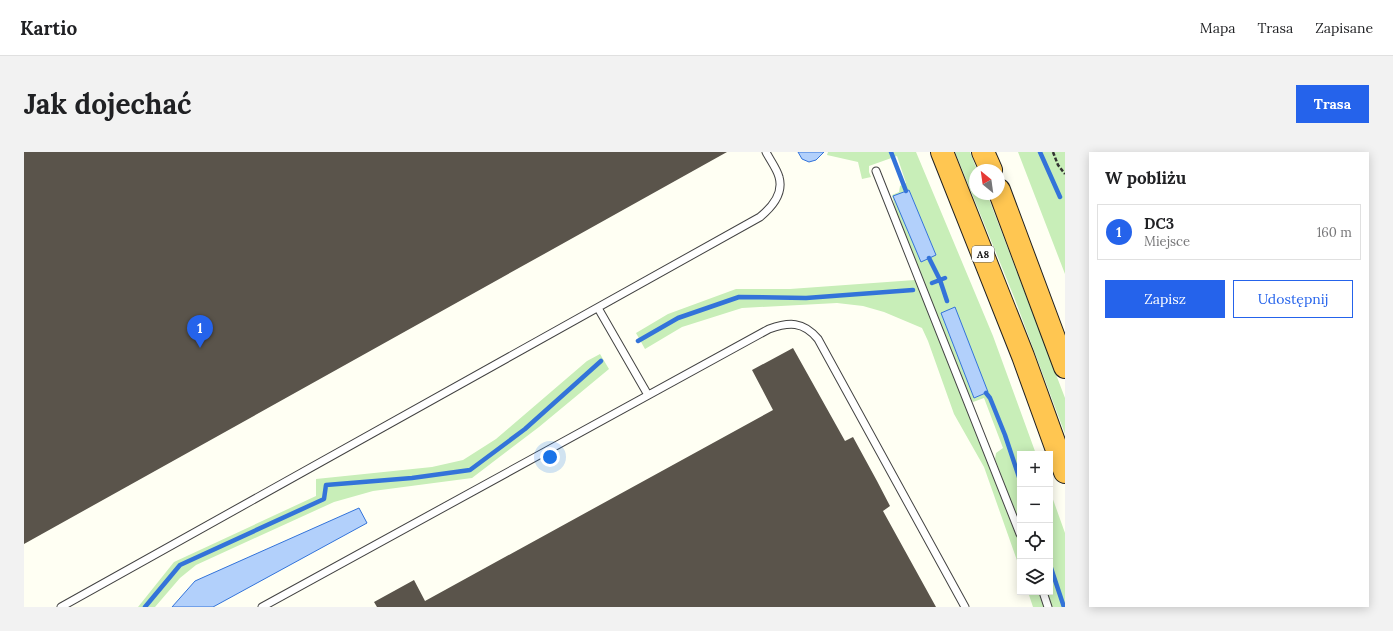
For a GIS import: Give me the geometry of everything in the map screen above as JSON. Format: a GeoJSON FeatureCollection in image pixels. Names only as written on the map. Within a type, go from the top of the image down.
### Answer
{"type":"FeatureCollection","features":[{"type":"Feature","properties":{"kind":"highway","name":"A8"},"geometry":{"type":"LineString","coordinates":[[942,152],[1023,356],[1065,472]]}},
{"type":"Feature","properties":{"kind":"highway"},"geometry":{"type":"LineString","coordinates":[[983,152],[988,164]]}},
{"type":"Feature","properties":{"kind":"highway"},"geometry":{"type":"LineString","coordinates":[[992,152],[994,164]]}},
{"type":"Feature","properties":{"kind":"highway"},"geometry":{"type":"LineString","coordinates":[[1003,200],[1065,367]]}},
{"type":"Feature","properties":{"kind":"lane"},"geometry":{"type":"LineString","coordinates":[[61,607],[760,217],[776,202],[780,183],[779,177],[766,152]]}},
{"type":"Feature","properties":{"kind":"lane"},"geometry":{"type":"LineString","coordinates":[[876,171],[1017,526]]}},
{"type":"Feature","properties":{"kind":"lane"},"geometry":{"type":"LineString","coordinates":[[598,308],[648,395]]}},
{"type":"Feature","properties":{"kind":"lane"},"geometry":{"type":"LineString","coordinates":[[262,607],[769,329],[785,324],[796,324],[808,330],[815,335],[823,347],[965,607]]}},
{"type":"Feature","properties":{"kind":"lane"},"geometry":{"type":"LineString","coordinates":[[1043,595],[1048,607]]}},
{"type":"Feature","properties":{"kind":"path"},"geometry":{"type":"LineString","coordinates":[[1053,152],[1058,165],[1065,174]]}},
{"type":"Feature","properties":{"kind":"green space"},"geometry":{"type":"Polygon","coordinates":[[[828,152],[916,152],[993,336],[1035,451],[1017,451],[1017,517],[995,459],[996,453],[1003,448],[984,398],[973,402],[970,397],[896,212],[892,195],[899,192],[900,186],[906,183],[897,156],[869,166],[871,177],[862,179],[858,162],[827,155],[828,152]],[[909,190],[894,196],[936,255],[909,190]],[[941,313],[974,398],[988,392],[941,313]]]}},
{"type":"Feature","properties":{"kind":"green space"},"geometry":{"type":"Polygon","coordinates":[[[955,152],[970,152],[975,164],[969,164],[969,186],[955,152]]]}},
{"type":"Feature","properties":{"kind":"green space"},"geometry":{"type":"Polygon","coordinates":[[[1018,152],[1065,152],[1065,274],[1018,152]]]}},
{"type":"Feature","properties":{"kind":"green space"},"geometry":{"type":"Polygon","coordinates":[[[975,200],[989,200],[1065,398],[1065,434],[1014,297],[975,200]]]}},
{"type":"Feature","properties":{"kind":"green space"},"geometry":{"type":"Polygon","coordinates":[[[915,280],[1017,537],[1017,560],[984,467],[954,414],[922,328],[884,312],[863,306],[837,303],[742,308],[682,327],[645,349],[636,333],[668,314],[736,289],[790,289],[915,280]]]}},
{"type":"Feature","properties":{"kind":"green space"},"geometry":{"type":"Polygon","coordinates":[[[600,354],[609,369],[539,427],[472,478],[373,491],[334,502],[196,565],[180,578],[155,607],[138,607],[174,562],[316,496],[316,479],[432,467],[463,460],[496,439],[587,361],[600,354]]]}},
{"type":"Feature","properties":{"kind":"green space"},"geometry":{"type":"Polygon","coordinates":[[[1053,499],[1065,533],[1065,607],[1052,607],[1047,595],[1053,595],[1053,499]]]}},
{"type":"Feature","properties":{"kind":"green space"},"geometry":{"type":"Polygon","coordinates":[[[1029,595],[1039,595],[1044,607],[1033,607],[1029,595]]]}},
{"type":"Feature","properties":{"kind":"water"},"geometry":{"type":"Polygon","coordinates":[[[798,152],[824,152],[816,160],[809,162],[802,159],[798,152]]]}},
{"type":"Feature","properties":{"kind":"water"},"geometry":{"type":"Polygon","coordinates":[[[909,190],[936,255],[921,262],[893,196],[909,190]]]}},
{"type":"Feature","properties":{"kind":"water"},"geometry":{"type":"Polygon","coordinates":[[[955,307],[988,392],[974,398],[941,313],[955,307]]]}},
{"type":"Feature","properties":{"kind":"water"},"geometry":{"type":"Polygon","coordinates":[[[359,508],[367,523],[213,607],[172,607],[195,581],[359,508]]]}},
{"type":"Feature","properties":{"kind":"building"},"geometry":{"type":"Polygon","coordinates":[[[24,152],[727,152],[24,544],[24,152]]]}},
{"type":"Feature","properties":{"kind":"building"},"geometry":{"type":"Polygon","coordinates":[[[793,348],[845,441],[853,437],[890,506],[883,511],[936,607],[377,607],[374,602],[414,580],[425,601],[773,410],[752,370],[793,348]]]}},
{"type":"Feature","properties":{"kind":"waterway"},"geometry":{"type":"LineString","coordinates":[[891,152],[906,191]]}},
{"type":"Feature","properties":{"kind":"waterway"},"geometry":{"type":"LineString","coordinates":[[1040,152],[1060,197]]}},
{"type":"Feature","properties":{"kind":"waterway"},"geometry":{"type":"LineString","coordinates":[[929,258],[940,280],[947,301]]}},
{"type":"Feature","properties":{"kind":"waterway"},"geometry":{"type":"LineString","coordinates":[[932,283],[945,278]]}},
{"type":"Feature","properties":{"kind":"waterway"},"geometry":{"type":"LineString","coordinates":[[638,341],[678,318],[739,297],[806,298],[913,290]]}},
{"type":"Feature","properties":{"kind":"waterway"},"geometry":{"type":"LineString","coordinates":[[145,607],[180,565],[324,499],[326,485],[412,478],[470,470],[525,429],[601,361]]}},
{"type":"Feature","properties":{"kind":"waterway"},"geometry":{"type":"LineString","coordinates":[[986,393],[990,398],[1005,435],[1017,471]]}},
{"type":"Feature","properties":{"kind":"waterway"},"geometry":{"type":"LineString","coordinates":[[1053,574],[1064,607]]}},
{"type":"Feature","properties":{"kind":"place","name":"DC3"},"geometry":{"type":"Point","coordinates":[200,348]}}]}
